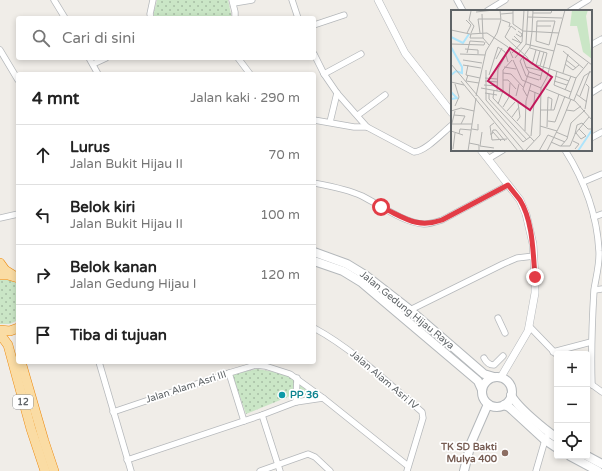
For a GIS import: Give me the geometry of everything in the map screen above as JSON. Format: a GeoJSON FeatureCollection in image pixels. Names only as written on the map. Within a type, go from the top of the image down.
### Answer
{"type":"FeatureCollection","features":[{"type":"Feature","properties":{"kind":"highway"},"geometry":{"type":"LineString","coordinates":[[0,263],[5,270],[15,276]]}},
{"type":"Feature","properties":{"kind":"highway"},"geometry":{"type":"LineString","coordinates":[[0,275],[15,276]]}},
{"type":"Feature","properties":{"kind":"highway"},"geometry":{"type":"LineString","coordinates":[[0,330],[16,328]]}},
{"type":"Feature","properties":{"kind":"highway","name":"12"},"geometry":{"type":"LineString","coordinates":[[0,334],[8,345],[31,428],[45,471]]}},
{"type":"Feature","properties":{"kind":"highway","name":"12"},"geometry":{"type":"LineString","coordinates":[[22,364],[54,471]]}},
{"type":"Feature","properties":{"kind":"main road","name":"Jalan Gedung Hijau Raya"},"geometry":{"type":"LineString","coordinates":[[316,253],[347,264],[365,274],[410,310],[484,374],[498,377]]}},
{"type":"Feature","properties":{"kind":"main road","name":"Jalan Gedung Hijau Raya"},"geometry":{"type":"LineString","coordinates":[[316,262],[343,271],[361,282],[478,381],[482,390]]}},
{"type":"Feature","properties":{"kind":"main road"},"geometry":{"type":"LineString","coordinates":[[498,377],[509,382],[511,386],[511,395],[510,399],[504,404],[496,406],[488,404],[483,398],[482,390],[486,381],[498,377]]}},
{"type":"Feature","properties":{"kind":"main road"},"geometry":{"type":"LineString","coordinates":[[511,395],[554,445]]}},
{"type":"Feature","properties":{"kind":"main road"},"geometry":{"type":"LineString","coordinates":[[464,471],[471,443],[488,404]]}},
{"type":"Feature","properties":{"kind":"main road"},"geometry":{"type":"LineString","coordinates":[[504,404],[510,407],[547,437],[554,438]]}},
{"type":"Feature","properties":{"kind":"main road"},"geometry":{"type":"LineString","coordinates":[[590,458],[602,464]]}},
{"type":"Feature","properties":{"kind":"main road"},"geometry":{"type":"LineString","coordinates":[[576,459],[598,471]]}},
{"type":"Feature","properties":{"kind":"street"},"geometry":{"type":"LineString","coordinates":[[54,0],[64,16]]}},
{"type":"Feature","properties":{"kind":"street"},"geometry":{"type":"LineString","coordinates":[[150,16],[153,0]]}},
{"type":"Feature","properties":{"kind":"street"},"geometry":{"type":"LineString","coordinates":[[235,16],[233,2],[252,0]]}},
{"type":"Feature","properties":{"kind":"street"},"geometry":{"type":"LineString","coordinates":[[292,0],[297,16]]}},
{"type":"Feature","properties":{"kind":"street"},"geometry":{"type":"LineString","coordinates":[[378,0],[405,54],[451,112]]}},
{"type":"Feature","properties":{"kind":"street"},"geometry":{"type":"LineString","coordinates":[[457,0],[462,10]]}},
{"type":"Feature","properties":{"kind":"street"},"geometry":{"type":"LineString","coordinates":[[489,10],[505,0]]}},
{"type":"Feature","properties":{"kind":"street"},"geometry":{"type":"LineString","coordinates":[[572,10],[588,0]]}},
{"type":"Feature","properties":{"kind":"street"},"geometry":{"type":"LineString","coordinates":[[316,24],[344,15]]}},
{"type":"Feature","properties":{"kind":"street"},"geometry":{"type":"LineString","coordinates":[[592,44],[602,39]]}},
{"type":"Feature","properties":{"kind":"street"},"geometry":{"type":"LineString","coordinates":[[0,50],[16,77]]}},
{"type":"Feature","properties":{"kind":"street"},"geometry":{"type":"LineString","coordinates":[[324,74],[361,54]]}},
{"type":"Feature","properties":{"kind":"street"},"geometry":{"type":"LineString","coordinates":[[316,58],[324,74],[337,93],[367,127]]}},
{"type":"Feature","properties":{"kind":"street"},"geometry":{"type":"LineString","coordinates":[[90,60],[97,72]]}},
{"type":"Feature","properties":{"kind":"street"},"geometry":{"type":"LineString","coordinates":[[93,64],[102,60]]}},
{"type":"Feature","properties":{"kind":"street"},"geometry":{"type":"LineString","coordinates":[[240,60],[248,72]]}},
{"type":"Feature","properties":{"kind":"street"},"geometry":{"type":"LineString","coordinates":[[592,91],[602,86]]}},
{"type":"Feature","properties":{"kind":"street"},"geometry":{"type":"LineString","coordinates":[[330,122],[337,93]]}},
{"type":"Feature","properties":{"kind":"street"},"geometry":{"type":"LineString","coordinates":[[358,115],[385,95]]}},
{"type":"Feature","properties":{"kind":"street"},"geometry":{"type":"LineString","coordinates":[[316,120],[367,127],[414,152],[418,152],[424,148],[451,126]]}},
{"type":"Feature","properties":{"kind":"street"},"geometry":{"type":"LineString","coordinates":[[592,137],[602,132]]}},
{"type":"Feature","properties":{"kind":"street"},"geometry":{"type":"LineString","coordinates":[[482,151],[520,200],[526,214],[533,244],[534,256],[535,293],[528,331],[498,377]]}},
{"type":"Feature","properties":{"kind":"street"},"geometry":{"type":"LineString","coordinates":[[488,159],[501,151]]}},
{"type":"Feature","properties":{"kind":"street"},"geometry":{"type":"LineString","coordinates":[[567,151],[583,182],[594,217],[600,251],[594,290],[590,362]]}},
{"type":"Feature","properties":{"kind":"street"},"geometry":{"type":"LineString","coordinates":[[583,182],[602,174]]}},
{"type":"Feature","properties":{"kind":"street"},"geometry":{"type":"LineString","coordinates":[[316,184],[354,193],[412,222],[425,224],[432,224],[442,220],[508,185]]}},
{"type":"Feature","properties":{"kind":"street"},"geometry":{"type":"LineString","coordinates":[[0,218],[16,214]]}},
{"type":"Feature","properties":{"kind":"street"},"geometry":{"type":"LineString","coordinates":[[594,217],[602,214]]}},
{"type":"Feature","properties":{"kind":"street"},"geometry":{"type":"LineString","coordinates":[[410,310],[503,264],[517,258],[534,256]]}},
{"type":"Feature","properties":{"kind":"street"},"geometry":{"type":"LineString","coordinates":[[594,290],[602,289]]}},
{"type":"Feature","properties":{"kind":"street"},"geometry":{"type":"LineString","coordinates":[[498,318],[505,333]]}},
{"type":"Feature","properties":{"kind":"street"},"geometry":{"type":"LineString","coordinates":[[529,326],[554,352]]}},
{"type":"Feature","properties":{"kind":"street","name":"Jalan Alam Asri IV"},"geometry":{"type":"LineString","coordinates":[[316,329],[326,334],[353,354],[422,412],[423,418],[407,468]]}},
{"type":"Feature","properties":{"kind":"street"},"geometry":{"type":"LineString","coordinates":[[562,351],[591,342]]}},
{"type":"Feature","properties":{"kind":"street"},"geometry":{"type":"LineString","coordinates":[[484,358],[491,365],[503,356]]}},
{"type":"Feature","properties":{"kind":"street"},"geometry":{"type":"LineString","coordinates":[[100,364],[131,471]]}},
{"type":"Feature","properties":{"kind":"street","name":"Jalan Alam Asri III"},"geometry":{"type":"LineString","coordinates":[[113,412],[256,364],[279,370],[297,378],[407,468]]}},
{"type":"Feature","properties":{"kind":"street"},"geometry":{"type":"LineString","coordinates":[[229,373],[244,421]]}},
{"type":"Feature","properties":{"kind":"street"},"geometry":{"type":"LineString","coordinates":[[296,402],[297,378]]}},
{"type":"Feature","properties":{"kind":"street"},"geometry":{"type":"LineString","coordinates":[[590,384],[602,392]]}},
{"type":"Feature","properties":{"kind":"street"},"geometry":{"type":"LineString","coordinates":[[127,460],[262,415],[296,402],[323,398]]}},
{"type":"Feature","properties":{"kind":"street"},"geometry":{"type":"LineString","coordinates":[[262,415],[280,471]]}},
{"type":"Feature","properties":{"kind":"street"},"geometry":{"type":"LineString","coordinates":[[536,471],[547,437]]}},
{"type":"Feature","properties":{"kind":"street"},"geometry":{"type":"LineString","coordinates":[[260,471],[308,454],[315,457],[330,471]]}},
{"type":"Feature","properties":{"kind":"green space"},"geometry":{"type":"Polygon","coordinates":[[[157,0],[228,0],[231,16],[154,16],[157,0]]]}},
{"type":"Feature","properties":{"kind":"green space"},"geometry":{"type":"Polygon","coordinates":[[[0,280],[10,280],[16,283],[16,321],[10,324],[0,324],[0,280]]]}},
{"type":"Feature","properties":{"kind":"green space"},"geometry":{"type":"Polygon","coordinates":[[[257,369],[291,376],[312,395],[295,394],[246,414],[232,374],[257,369]]]}},
{"type":"Feature","properties":{"kind":"place","name":"PP 36"},"geometry":{"type":"Point","coordinates":[282,395]}},
{"type":"Feature","properties":{"kind":"place","name":"TK SD Bakti Mulya 400"},"geometry":{"type":"Point","coordinates":[505,453]}},
{"type":"Feature","properties":{"kind":"route"},"geometry":{"type":"LineString","coordinates":[[381,207],[412,222],[432,224],[508,185],[520,200],[526,214],[533,244],[535,277]]}}]}
